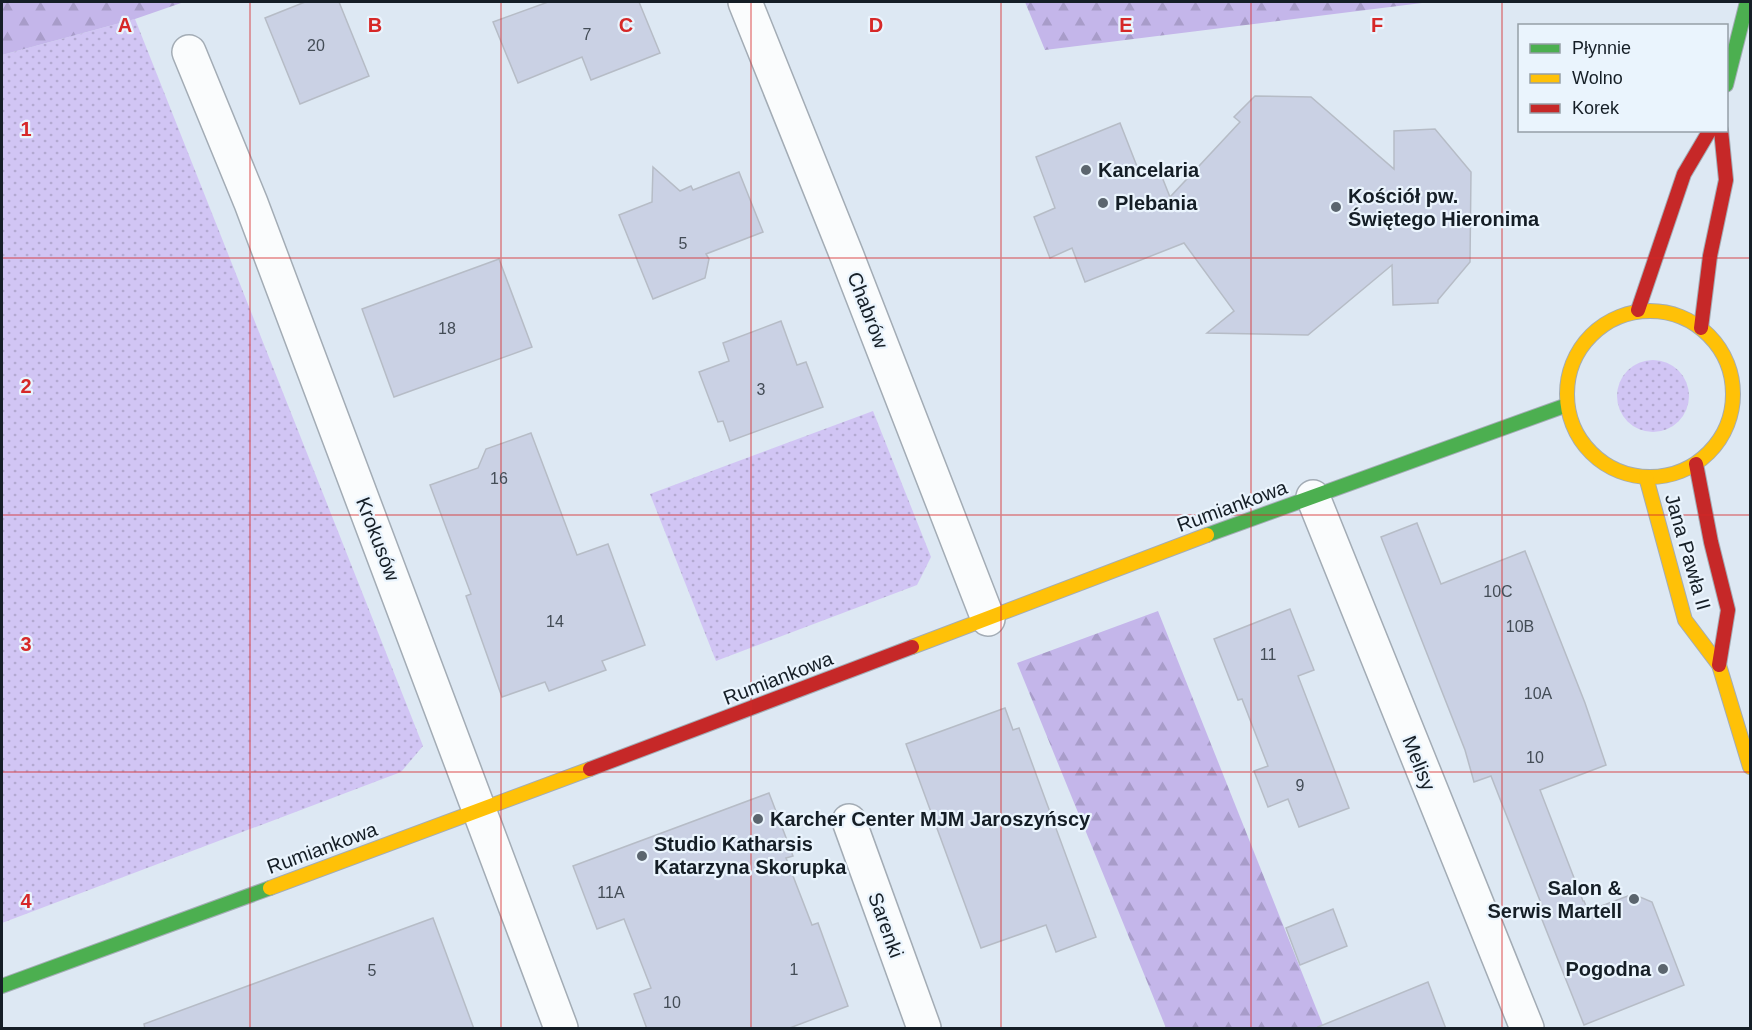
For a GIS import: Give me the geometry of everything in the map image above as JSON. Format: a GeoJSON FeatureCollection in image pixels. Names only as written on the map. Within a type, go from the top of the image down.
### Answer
{"type":"FeatureCollection","features":[{"type":"Feature","properties":{"kind":"street","name":"Chabrów"},"geometry":{"type":"LineString","coordinates":[[745,2],[843,245],[988,619]]}},
{"type":"Feature","properties":{"kind":"street"},"geometry":{"type":"LineString","coordinates":[[1728,77],[1747,2]]}},
{"type":"Feature","properties":{"kind":"street","name":"Krokusów"},"geometry":{"type":"LineString","coordinates":[[189,52],[251,203],[561,1029]]}},
{"type":"Feature","properties":{"kind":"street"},"geometry":{"type":"LineString","coordinates":[[1638,310],[1684,174],[1709,132]]}},
{"type":"Feature","properties":{"kind":"street"},"geometry":{"type":"LineString","coordinates":[[1701,328],[1710,256],[1726,180],[1720,132]]}},
{"type":"Feature","properties":{"kind":"street"},"geometry":{"type":"LineString","coordinates":[[1638,310],[1660,310],[1682,316],[1701,328],[1719,346],[1730,370],[1733,397],[1728,422],[1716,446],[1696,464],[1672,474],[1646,477],[1618,471],[1593,455],[1576,433],[1567,405],[1567,378],[1576,354],[1592,334],[1613,318],[1638,310]]}},
{"type":"Feature","properties":{"kind":"street","name":"Rumiankowa"},"geometry":{"type":"LineString","coordinates":[[2,986],[480,811],[1223,529],[1567,405]]}},
{"type":"Feature","properties":{"kind":"street","name":"Jana Pawła II"},"geometry":{"type":"LineString","coordinates":[[1696,464],[1711,542],[1728,610],[1719,665]]}},
{"type":"Feature","properties":{"kind":"street","name":"Jana Pawła II"},"geometry":{"type":"LineString","coordinates":[[1646,477],[1685,620],[1719,665],[1750,767]]}},
{"type":"Feature","properties":{"kind":"street","name":"Melisy"},"geometry":{"type":"LineString","coordinates":[[1313,497],[1527,1029]]}},
{"type":"Feature","properties":{"kind":"street","name":"Sarenki"},"geometry":{"type":"LineString","coordinates":[[849,821],[924,1029]]}},
{"type":"Feature","properties":{"kind":"shaded area"},"geometry":{"type":"Polygon","coordinates":[[[135,19],[423,746],[401,772],[2,923],[2,55],[135,19]]]}},
{"type":"Feature","properties":{"kind":"shaded area"},"geometry":{"type":"Polygon","coordinates":[[[1653,360],[1673,366],[1683,376],[1689,396],[1683,416],[1673,426],[1653,432],[1633,426],[1623,416],[1617,396],[1623,376],[1633,366],[1653,360]]]}},
{"type":"Feature","properties":{"kind":"shaded area"},"geometry":{"type":"Polygon","coordinates":[[[873,411],[931,557],[917,585],[716,661],[650,494],[873,411]]]}},
{"type":"Feature","properties":{"kind":"green space"},"geometry":{"type":"Polygon","coordinates":[[[2,2],[184,2],[135,19],[2,55],[2,2]]]}},
{"type":"Feature","properties":{"kind":"green space"},"geometry":{"type":"Polygon","coordinates":[[[1025,2],[1430,2],[1045,50],[1025,2]]]}},
{"type":"Feature","properties":{"kind":"green space"},"geometry":{"type":"Polygon","coordinates":[[[1158,611],[1324,1028],[1166,1028],[1017,663],[1158,611]]]}},
{"type":"Feature","properties":{"kind":"building"},"geometry":{"type":"Polygon","coordinates":[[[305,2],[339,2],[369,76],[300,104],[265,18],[305,2]]]}},
{"type":"Feature","properties":{"kind":"building"},"geometry":{"type":"Polygon","coordinates":[[[548,2],[639,2],[660,53],[591,80],[582,57],[518,83],[493,22],[548,2]]]}},
{"type":"Feature","properties":{"kind":"building","name":"Kościół pw. Świętego Hieronima"},"geometry":{"type":"Polygon","coordinates":[[[1255,96],[1311,97],[1394,169],[1394,131],[1435,129],[1471,172],[1470,262],[1438,300],[1438,303],[1393,305],[1392,265],[1308,335],[1207,333],[1234,311],[1184,243],[1085,282],[1072,248],[1050,258],[1034,217],[1055,208],[1036,157],[1120,123],[1140,174],[1158,167],[1170,197],[1240,122],[1234,117],[1255,96]]]}},
{"type":"Feature","properties":{"kind":"building"},"geometry":{"type":"Polygon","coordinates":[[[653,167],[680,191],[691,186],[693,190],[739,172],[763,232],[706,254],[709,259],[705,278],[653,299],[619,215],[652,202],[653,167]]]}},
{"type":"Feature","properties":{"kind":"building"},"geometry":{"type":"Polygon","coordinates":[[[499,259],[532,347],[394,397],[362,309],[499,259]]]}},
{"type":"Feature","properties":{"kind":"building"},"geometry":{"type":"Polygon","coordinates":[[[781,321],[797,365],[806,362],[823,407],[730,441],[723,421],[718,422],[699,372],[729,361],[723,343],[781,321]]]}},
{"type":"Feature","properties":{"kind":"building"},"geometry":{"type":"Polygon","coordinates":[[[531,433],[577,555],[608,544],[645,645],[602,661],[606,670],[549,691],[545,682],[502,697],[466,596],[471,594],[430,485],[478,468],[486,449],[531,433]]]}},
{"type":"Feature","properties":{"kind":"building"},"geometry":{"type":"Polygon","coordinates":[[[1417,523],[1441,584],[1525,551],[1585,703],[1606,765],[1540,790],[1588,911],[1633,894],[1652,902],[1684,985],[1584,1025],[1541,917],[1546,916],[1491,776],[1474,782],[1465,750],[1381,537],[1417,523]]]}},
{"type":"Feature","properties":{"kind":"building"},"geometry":{"type":"Polygon","coordinates":[[[1290,609],[1314,670],[1298,676],[1349,808],[1299,827],[1288,799],[1268,807],[1254,771],[1268,766],[1242,699],[1238,700],[1214,639],[1290,609]]]}},
{"type":"Feature","properties":{"kind":"building"},"geometry":{"type":"Polygon","coordinates":[[[1005,708],[1013,730],[1019,728],[1096,937],[1056,952],[1046,925],[981,948],[906,744],[1005,708]]]}},
{"type":"Feature","properties":{"kind":"building"},"geometry":{"type":"Polygon","coordinates":[[[769,793],[793,856],[786,858],[812,925],[818,923],[848,1006],[787,1029],[647,1029],[634,994],[651,988],[624,919],[597,929],[573,866],[769,793]]]}},
{"type":"Feature","properties":{"kind":"building"},"geometry":{"type":"Polygon","coordinates":[[[1333,909],[1347,946],[1300,965],[1286,928],[1333,909]]]}},
{"type":"Feature","properties":{"kind":"building"},"geometry":{"type":"Polygon","coordinates":[[[433,918],[474,1029],[145,1029],[144,1024],[433,918]]]}},
{"type":"Feature","properties":{"kind":"building"},"geometry":{"type":"Polygon","coordinates":[[[1428,982],[1446,1029],[1319,1029],[1318,1027],[1428,982]]]}},
{"type":"Feature","properties":{"kind":"traffic: fast"},"geometry":{"type":"LineString","coordinates":[[1728,77],[1747,2]]}},
{"type":"Feature","properties":{"kind":"traffic: fast"},"geometry":{"type":"LineString","coordinates":[[1207,535],[1567,405]]}},
{"type":"Feature","properties":{"kind":"traffic: fast"},"geometry":{"type":"LineString","coordinates":[[2,986],[270,888]]}},
{"type":"Feature","properties":{"kind":"traffic: slow"},"geometry":{"type":"LineString","coordinates":[[1650,311],[1682,317],[1709,335],[1727,362],[1733,394],[1727,426],[1709,453],[1682,471],[1650,477],[1618,471],[1591,453],[1573,426],[1567,394],[1573,362],[1591,335],[1618,317],[1650,311]]}},
{"type":"Feature","properties":{"kind":"traffic: slow"},"geometry":{"type":"LineString","coordinates":[[1646,477],[1685,620],[1719,665],[1750,767]]}},
{"type":"Feature","properties":{"kind":"traffic: slow"},"geometry":{"type":"LineString","coordinates":[[912,647],[1207,535]]}},
{"type":"Feature","properties":{"kind":"traffic: slow"},"geometry":{"type":"LineString","coordinates":[[270,888],[590,769]]}},
{"type":"Feature","properties":{"kind":"traffic: jam"},"geometry":{"type":"LineString","coordinates":[[1638,310],[1684,174],[1709,132]]}},
{"type":"Feature","properties":{"kind":"traffic: jam"},"geometry":{"type":"LineString","coordinates":[[1701,328],[1710,256],[1726,180],[1721,132]]}},
{"type":"Feature","properties":{"kind":"traffic: jam"},"geometry":{"type":"LineString","coordinates":[[1696,464],[1711,542],[1728,610],[1719,665]]}},
{"type":"Feature","properties":{"kind":"traffic: jam"},"geometry":{"type":"LineString","coordinates":[[590,769],[912,647]]}},
{"type":"Feature","properties":{"kind":"place","name":"Kancelaria"},"geometry":{"type":"Point","coordinates":[1086,170]}},
{"type":"Feature","properties":{"kind":"place","name":"Plebania"},"geometry":{"type":"Point","coordinates":[1103,203]}},
{"type":"Feature","properties":{"kind":"place","name":"Kościół pw. Świętego Hieronima"},"geometry":{"type":"Point","coordinates":[1336,207]}},
{"type":"Feature","properties":{"kind":"place","name":"Karcher Center MJM Jaroszyńscy"},"geometry":{"type":"Point","coordinates":[758,819]}},
{"type":"Feature","properties":{"kind":"place","name":"Studio Katharsis Katarzyna Skorupka"},"geometry":{"type":"Point","coordinates":[642,856]}},
{"type":"Feature","properties":{"kind":"place","name":"Salon & Serwis Martell"},"geometry":{"type":"Point","coordinates":[1634,899]}},
{"type":"Feature","properties":{"kind":"place","name":"Pogodna"},"geometry":{"type":"Point","coordinates":[1663,969]}}]}
